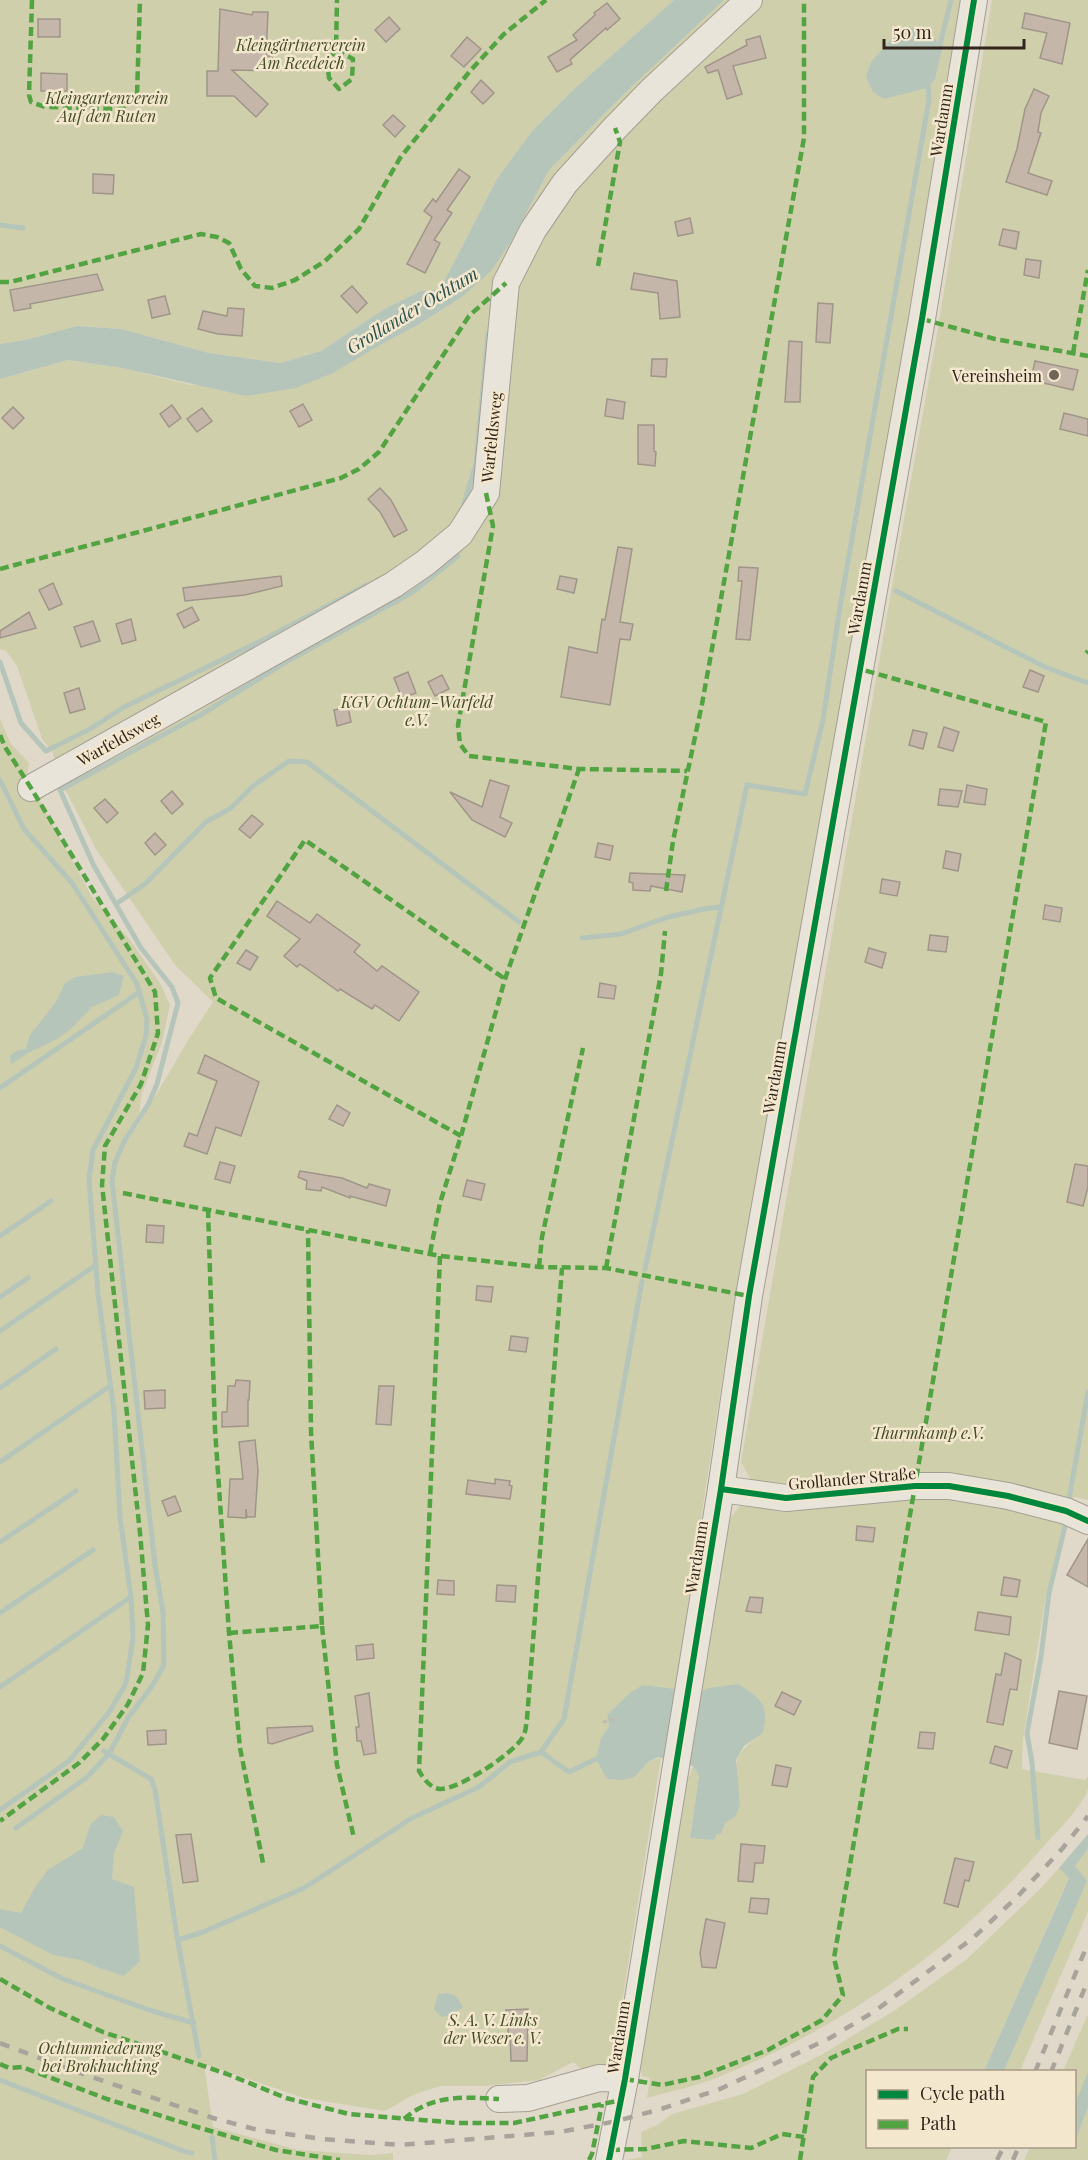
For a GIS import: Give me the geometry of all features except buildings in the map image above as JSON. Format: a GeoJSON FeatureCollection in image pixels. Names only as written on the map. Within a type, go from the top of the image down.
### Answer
{"type":"FeatureCollection","features":[{"type":"Feature","properties":{"kind":"street","name":"Warfeldsweg"},"geometry":{"type":"LineString","coordinates":[[31,788],[393,585],[425,563],[460,534],[486,493],[506,283],[533,230],[565,183],[615,128],[652,90],[749,0]]}},
{"type":"Feature","properties":{"kind":"street","name":"Wardamm"},"geometry":{"type":"LineString","coordinates":[[609,2160],[625,2079],[689,1688],[749,1296],[922,319],[974,0]]}},
{"type":"Feature","properties":{"kind":"street","name":"Grollander Straße"},"geometry":{"type":"LineString","coordinates":[[721,1490],[786,1498],[915,1486],[949,1486],[1008,1496],[1066,1511],[1088,1521]]}},
{"type":"Feature","properties":{"kind":"street"},"geometry":{"type":"LineString","coordinates":[[499,2099],[528,2098],[599,2078],[625,2079]]}},
{"type":"Feature","properties":{"kind":"path"},"geometry":{"type":"LineString","coordinates":[[603,1722],[613,1719],[614,1724]]}},
{"type":"Feature","properties":{"kind":"green space"},"geometry":{"type":"Polygon","coordinates":[[[0,0],[674,0],[573,90],[532,131],[497,179],[440,289],[421,291],[384,309],[321,351],[281,363],[209,353],[122,329],[77,326],[0,344],[0,0]]]}},
{"type":"Feature","properties":{"kind":"green space","name":"KGV Ochtum-Warfeld e.V."},"geometry":{"type":"Polygon","coordinates":[[[724,0],[960,0],[834,772],[737,1283],[675,1690],[643,1685],[607,1715],[609,1726],[601,1738],[635,1777],[648,1762],[661,1757],[612,2066],[584,2071],[573,2062],[539,2080],[484,2086],[440,2086],[413,2095],[385,2111],[304,2098],[204,2064],[213,2127],[298,2150],[371,2155],[393,2153],[393,2160],[0,2160],[0,719],[11,744],[29,763],[27,777],[92,897],[130,940],[160,983],[170,1005],[162,1042],[142,1093],[137,1127],[213,1002],[175,965],[96,849],[63,785],[52,751],[42,739],[17,666],[6,651],[0,649],[0,379],[68,360],[122,368],[191,385],[380,345],[418,325],[462,297],[512,240],[549,170],[627,91],[724,0]],[[894,35],[871,62],[928,88],[894,35]]]}},
{"type":"Feature","properties":{"kind":"green space","name":"Thurmkamp e.V."},"geometry":{"type":"Polygon","coordinates":[[[992,0],[1088,0],[1088,1500],[1074,1497],[1046,1595],[1023,1739],[1022,1769],[1085,1780],[1088,1776],[1088,1789],[1069,1819],[1010,1883],[974,1918],[896,1980],[855,2008],[767,2056],[712,2080],[647,2098],[650,2078],[642,2076],[639,2057],[682,1776],[689,1777],[693,1766],[699,1776],[690,1837],[714,1840],[717,1833],[721,1834],[726,1822],[740,1805],[735,1772],[739,1756],[752,1741],[763,1733],[738,1684],[702,1691],[726,1523],[755,1487],[741,1462],[937,334],[992,0]]]}},
{"type":"Feature","properties":{"kind":"green space"},"geometry":{"type":"Polygon","coordinates":[[[1088,1849],[1088,1912],[1020,2070],[1005,2070],[1034,2001],[1075,1866],[1088,1849]]]}},
{"type":"Feature","properties":{"kind":"green space"},"geometry":{"type":"Polygon","coordinates":[[[1059,1868],[1069,1877],[984,2070],[866,2070],[866,2148],[952,2148],[946,2160],[626,2160],[642,2157],[641,2132],[657,2125],[672,2114],[743,2094],[821,2055],[895,2010],[967,1959],[1059,1868]]]}},
{"type":"Feature","properties":{"kind":"green space"},"geometry":{"type":"Polygon","coordinates":[[[1088,2014],[1088,2160],[1024,2160],[1030,2148],[1076,2148],[1076,2070],[1063,2070],[1088,2014]]]}},
{"type":"Feature","properties":{"kind":"water","name":"Grollander Ochtum"},"geometry":{"type":"Polygon","coordinates":[[[674,0],[724,0],[627,91],[549,170],[512,240],[491,271],[462,297],[333,373],[296,388],[246,396],[122,368],[68,360],[0,379],[0,344],[77,326],[122,329],[209,353],[281,363],[321,351],[384,309],[421,291],[440,289],[497,179],[532,131],[573,90],[674,0]]]}},
{"type":"Feature","properties":{"kind":"water"},"geometry":{"type":"Polygon","coordinates":[[[902,27],[925,32],[939,43],[942,49],[935,79],[927,88],[884,99],[873,92],[866,77],[871,62],[902,27]]]}},
{"type":"Feature","properties":{"kind":"water"},"geometry":{"type":"Polygon","coordinates":[[[113,972],[124,976],[119,995],[92,1007],[71,1029],[57,1039],[11,1064],[10,1056],[18,1050],[26,1049],[30,1035],[56,1002],[65,983],[75,977],[113,972]]]}},
{"type":"Feature","properties":{"kind":"water"},"geometry":{"type":"Polygon","coordinates":[[[738,1684],[762,1703],[765,1723],[763,1733],[744,1746],[736,1760],[740,1805],[735,1817],[726,1822],[721,1834],[717,1834],[714,1840],[690,1838],[699,1776],[693,1766],[658,1757],[648,1762],[635,1777],[622,1780],[607,1779],[596,1759],[601,1738],[609,1726],[607,1715],[631,1692],[643,1685],[699,1692],[709,1688],[738,1684]]]}},
{"type":"Feature","properties":{"kind":"water"},"geometry":{"type":"Polygon","coordinates":[[[101,1815],[114,1817],[123,1831],[114,1853],[112,1879],[134,1887],[140,1961],[124,1976],[81,1960],[53,1955],[0,1927],[0,1909],[21,1913],[48,1870],[83,1848],[90,1825],[101,1815]]]}},
{"type":"Feature","properties":{"kind":"water"},"geometry":{"type":"Polygon","coordinates":[[[1088,1834],[1088,1849],[1075,1866],[1087,1881],[1004,2070],[984,2070],[1069,1878],[1059,1868],[1088,1834]]]}},
{"type":"Feature","properties":{"kind":"water"},"geometry":{"type":"Polygon","coordinates":[[[448,1993],[457,1997],[463,2007],[453,2015],[441,2017],[434,2009],[438,1994],[448,1993]]]}},
{"type":"Feature","properties":{"kind":"water"},"geometry":{"type":"Polygon","coordinates":[[[1088,2072],[1088,2107],[1076,2138],[1076,2102],[1088,2072]]]}},
{"type":"Feature","properties":{"kind":"waterway"},"geometry":{"type":"LineString","coordinates":[[937,50],[951,0]]}},
{"type":"Feature","properties":{"kind":"waterway"},"geometry":{"type":"LineString","coordinates":[[645,1269],[747,785],[805,794],[823,720],[840,607],[929,100],[928,83]]}},
{"type":"Feature","properties":{"kind":"waterway"},"geometry":{"type":"LineString","coordinates":[[0,225],[23,228]]}},
{"type":"Feature","properties":{"kind":"waterway"},"geometry":{"type":"LineString","coordinates":[[464,504],[476,464],[488,334]]}},
{"type":"Feature","properties":{"kind":"waterway"},"geometry":{"type":"LineString","coordinates":[[16,1828],[86,1778],[109,1754],[128,1718],[152,1686],[164,1665],[163,1612],[155,1565],[112,1181],[115,1162],[125,1140],[149,1103],[157,1084],[178,1003],[172,987],[141,948],[94,866],[60,790],[202,714],[286,662],[413,592],[458,556]]}},
{"type":"Feature","properties":{"kind":"waterway"},"geometry":{"type":"LineString","coordinates":[[0,662],[21,723],[46,751],[90,729],[124,707],[263,640],[367,585]]}},
{"type":"Feature","properties":{"kind":"waterway"},"geometry":{"type":"LineString","coordinates":[[896,591],[1045,667],[1088,683]]}},
{"type":"Feature","properties":{"kind":"waterway"},"geometry":{"type":"LineString","coordinates":[[116,904],[145,884],[206,822],[231,808],[253,786],[289,761],[307,762],[519,922]]}},
{"type":"Feature","properties":{"kind":"waterway"},"geometry":{"type":"LineString","coordinates":[[0,780],[24,829],[72,883],[137,984],[147,1019],[146,1036],[136,1068],[93,1150],[89,1179],[98,1294],[114,1411],[120,1517],[131,1597],[133,1638],[126,1683],[110,1711],[69,1761],[0,1810]]}},
{"type":"Feature","properties":{"kind":"waterway"},"geometry":{"type":"LineString","coordinates":[[582,938],[621,934],[665,918],[721,907]]}},
{"type":"Feature","properties":{"kind":"waterway"},"geometry":{"type":"LineString","coordinates":[[0,1088],[138,993]]}},
{"type":"Feature","properties":{"kind":"waterway"},"geometry":{"type":"LineString","coordinates":[[0,1236],[51,1201]]}},
{"type":"Feature","properties":{"kind":"waterway"},"geometry":{"type":"LineString","coordinates":[[0,1331],[96,1265]]}},
{"type":"Feature","properties":{"kind":"waterway"},"geometry":{"type":"LineString","coordinates":[[0,1297],[28,1278]]}},
{"type":"Feature","properties":{"kind":"waterway"},"geometry":{"type":"LineString","coordinates":[[541,1752],[564,1719],[642,1281]]}},
{"type":"Feature","properties":{"kind":"waterway"},"geometry":{"type":"LineString","coordinates":[[0,1388],[56,1349]]}},
{"type":"Feature","properties":{"kind":"waterway"},"geometry":{"type":"LineString","coordinates":[[0,1462],[110,1386]]}},
{"type":"Feature","properties":{"kind":"waterway"},"geometry":{"type":"LineString","coordinates":[[1069,1499],[1088,1392]]}},
{"type":"Feature","properties":{"kind":"waterway"},"geometry":{"type":"LineString","coordinates":[[0,1542],[76,1491]]}},
{"type":"Feature","properties":{"kind":"waterway"},"geometry":{"type":"LineString","coordinates":[[1038,1838],[1032,1763],[1027,1733],[1041,1657],[1049,1593],[1066,1522]]}},
{"type":"Feature","properties":{"kind":"waterway"},"geometry":{"type":"LineString","coordinates":[[0,1613],[93,1550]]}},
{"type":"Feature","properties":{"kind":"waterway"},"geometry":{"type":"LineString","coordinates":[[0,1687],[131,1597]]}},
{"type":"Feature","properties":{"kind":"waterway"},"geometry":{"type":"LineString","coordinates":[[104,1751],[151,1779],[155,1789],[177,1937],[199,2056]]}},
{"type":"Feature","properties":{"kind":"waterway"},"geometry":{"type":"LineString","coordinates":[[178,1940],[203,1932],[304,1888],[412,1818],[479,1787],[510,1762],[541,1752],[569,1772],[596,1759]]}},
{"type":"Feature","properties":{"kind":"waterway"},"geometry":{"type":"LineString","coordinates":[[0,1946],[63,1979],[149,2010],[194,2023]]}},
{"type":"Feature","properties":{"kind":"waterway"},"geometry":{"type":"LineString","coordinates":[[0,2080],[192,2153]]}},
{"type":"Feature","properties":{"kind":"waterway"},"geometry":{"type":"LineString","coordinates":[[212,2137],[215,2160]]}},
{"type":"Feature","properties":{"kind":"railway"},"geometry":{"type":"LineString","coordinates":[[0,2043],[74,2071],[213,2118],[258,2130],[323,2139],[400,2145],[560,2132],[617,2121],[720,2089],[830,2038],[875,2011],[973,1938],[1017,1897],[1062,1849],[1088,1816]]}},
{"type":"Feature","properties":{"kind":"railway"},"geometry":{"type":"LineString","coordinates":[[1036,2070],[1088,1943]]}},
{"type":"Feature","properties":{"kind":"railway"},"geometry":{"type":"LineString","coordinates":[[1052,2070],[1088,1980]]}},
{"type":"Feature","properties":{"kind":"railway"},"geometry":{"type":"LineString","coordinates":[[997,2160],[1003,2148]]}},
{"type":"Feature","properties":{"kind":"railway"},"geometry":{"type":"LineString","coordinates":[[1013,2160],[1018,2148]]}},
{"type":"Feature","properties":{"kind":"marked path"},"geometry":{"type":"LineString","coordinates":[[32,0],[29,95],[31,102],[45,107],[122,109],[137,95],[140,0]]}},
{"type":"Feature","properties":{"kind":"marked path"},"geometry":{"type":"LineString","coordinates":[[336,50],[353,59],[352,79],[339,89],[329,78],[327,62],[336,50],[337,0]]}},
{"type":"Feature","properties":{"kind":"marked path"},"geometry":{"type":"LineString","coordinates":[[0,282],[10,282],[201,234],[217,237],[229,243],[241,269],[255,286],[272,288],[295,280],[325,261],[359,229],[400,158],[470,71],[504,34],[546,0]]}},
{"type":"Feature","properties":{"kind":"marked path"},"geometry":{"type":"LineString","coordinates":[[666,891],[673,841],[702,704],[804,138],[804,0]]}},
{"type":"Feature","properties":{"kind":"marked path"},"geometry":{"type":"LineString","coordinates":[[598,266],[620,142],[615,128]]}},
{"type":"Feature","properties":{"kind":"marked path"},"geometry":{"type":"LineString","coordinates":[[1073,353],[1088,270]]}},
{"type":"Feature","properties":{"kind":"marked path"},"geometry":{"type":"LineString","coordinates":[[0,569],[341,478],[359,469],[379,452],[469,316],[506,283]]}},
{"type":"Feature","properties":{"kind":"marked path"},"geometry":{"type":"LineString","coordinates":[[922,319],[995,339],[1088,356]]}},
{"type":"Feature","properties":{"kind":"marked path"},"geometry":{"type":"LineString","coordinates":[[486,493],[493,526],[458,725],[460,744],[469,756],[579,769],[687,771]]}},
{"type":"Feature","properties":{"kind":"marked path"},"geometry":{"type":"LineString","coordinates":[[625,2079],[662,2085],[699,2077],[768,2050],[822,2020],[843,1995],[834,1958],[1046,722],[860,669]]}},
{"type":"Feature","properties":{"kind":"marked path"},"geometry":{"type":"LineString","coordinates":[[0,735],[5,747],[155,992],[158,1033],[141,1084],[105,1146],[102,1185],[148,1625],[143,1673],[128,1704],[103,1739],[79,1763],[0,1821]]}},
{"type":"Feature","properties":{"kind":"marked path"},"geometry":{"type":"LineString","coordinates":[[430,1253],[440,1203],[505,979],[579,769]]}},
{"type":"Feature","properties":{"kind":"marked path"},"geometry":{"type":"LineString","coordinates":[[461,1136],[216,998],[210,978],[305,840],[505,979]]}},
{"type":"Feature","properties":{"kind":"marked path"},"geometry":{"type":"LineString","coordinates":[[606,1268],[661,974],[665,931]]}},
{"type":"Feature","properties":{"kind":"marked path"},"geometry":{"type":"LineString","coordinates":[[539,1267],[542,1237],[583,1048]]}},
{"type":"Feature","properties":{"kind":"marked path"},"geometry":{"type":"LineString","coordinates":[[123,1193],[440,1256],[539,1267],[606,1268],[749,1296]]}},
{"type":"Feature","properties":{"kind":"marked path"},"geometry":{"type":"LineString","coordinates":[[208,1209],[215,1429],[229,1633],[240,1748],[263,1863]]}},
{"type":"Feature","properties":{"kind":"marked path"},"geometry":{"type":"LineString","coordinates":[[229,1633],[322,1626],[311,1432],[308,1230]]}},
{"type":"Feature","properties":{"kind":"marked path"},"geometry":{"type":"LineString","coordinates":[[440,1256],[419,1771],[430,1785],[440,1789],[459,1784],[498,1761],[518,1744],[525,1730],[562,1268]]}},
{"type":"Feature","properties":{"kind":"marked path"},"geometry":{"type":"LineString","coordinates":[[322,1626],[337,1765],[354,1838]]}},
{"type":"Feature","properties":{"kind":"marked path"},"geometry":{"type":"LineString","coordinates":[[0,1979],[50,2008],[103,2032],[227,2074],[286,2098],[349,2114],[458,2123],[514,2123],[621,2100]]}},
{"type":"Feature","properties":{"kind":"marked path"},"geometry":{"type":"LineString","coordinates":[[800,2160],[813,2077],[831,2058],[898,2029],[908,2029]]}},
{"type":"Feature","properties":{"kind":"marked path"},"geometry":{"type":"LineString","coordinates":[[0,2064],[9,2068],[22,2067],[107,2099],[276,2150],[340,2160]]}},
{"type":"Feature","properties":{"kind":"marked path"},"geometry":{"type":"LineString","coordinates":[[404,2119],[426,2105],[438,2101],[461,2098],[499,2099]]}},
{"type":"Feature","properties":{"kind":"marked path"},"geometry":{"type":"LineString","coordinates":[[589,2160],[602,2104]]}},
{"type":"Feature","properties":{"kind":"marked path"},"geometry":{"type":"LineString","coordinates":[[611,2150],[646,2149],[684,2141],[751,2148],[782,2134],[804,2137]]}},
{"type":"Feature","properties":{"kind":"cycle path"},"geometry":{"type":"LineString","coordinates":[[609,2160],[625,2079],[721,1489],[749,1296],[922,319],[974,0]]}},
{"type":"Feature","properties":{"kind":"cycle path"},"geometry":{"type":"LineString","coordinates":[[721,1489],[786,1498],[915,1486],[949,1486],[1008,1496],[1066,1511],[1088,1521]]}},
{"type":"Feature","properties":{"kind":"place","name":"Vereinsheim"},"geometry":{"type":"Point","coordinates":[1054,375]}},
{"type":"Feature","properties":{"kind":"park label","name":"Kleingärtnerverein Am Reedeich"},"geometry":{"type":"Point","coordinates":[301,53]}},
{"type":"Feature","properties":{"kind":"park label","name":"Kleingartenverein Auf den Ruten"},"geometry":{"type":"Point","coordinates":[107,106]}},
{"type":"Feature","properties":{"kind":"park label","name":"S. A. V. Links der Weser e. V."},"geometry":{"type":"Point","coordinates":[493,2028]}},
{"type":"Feature","properties":{"kind":"park label","name":"Ochtumniederung bei Brokhuchting"},"geometry":{"type":"Point","coordinates":[100,2056]}}]}
